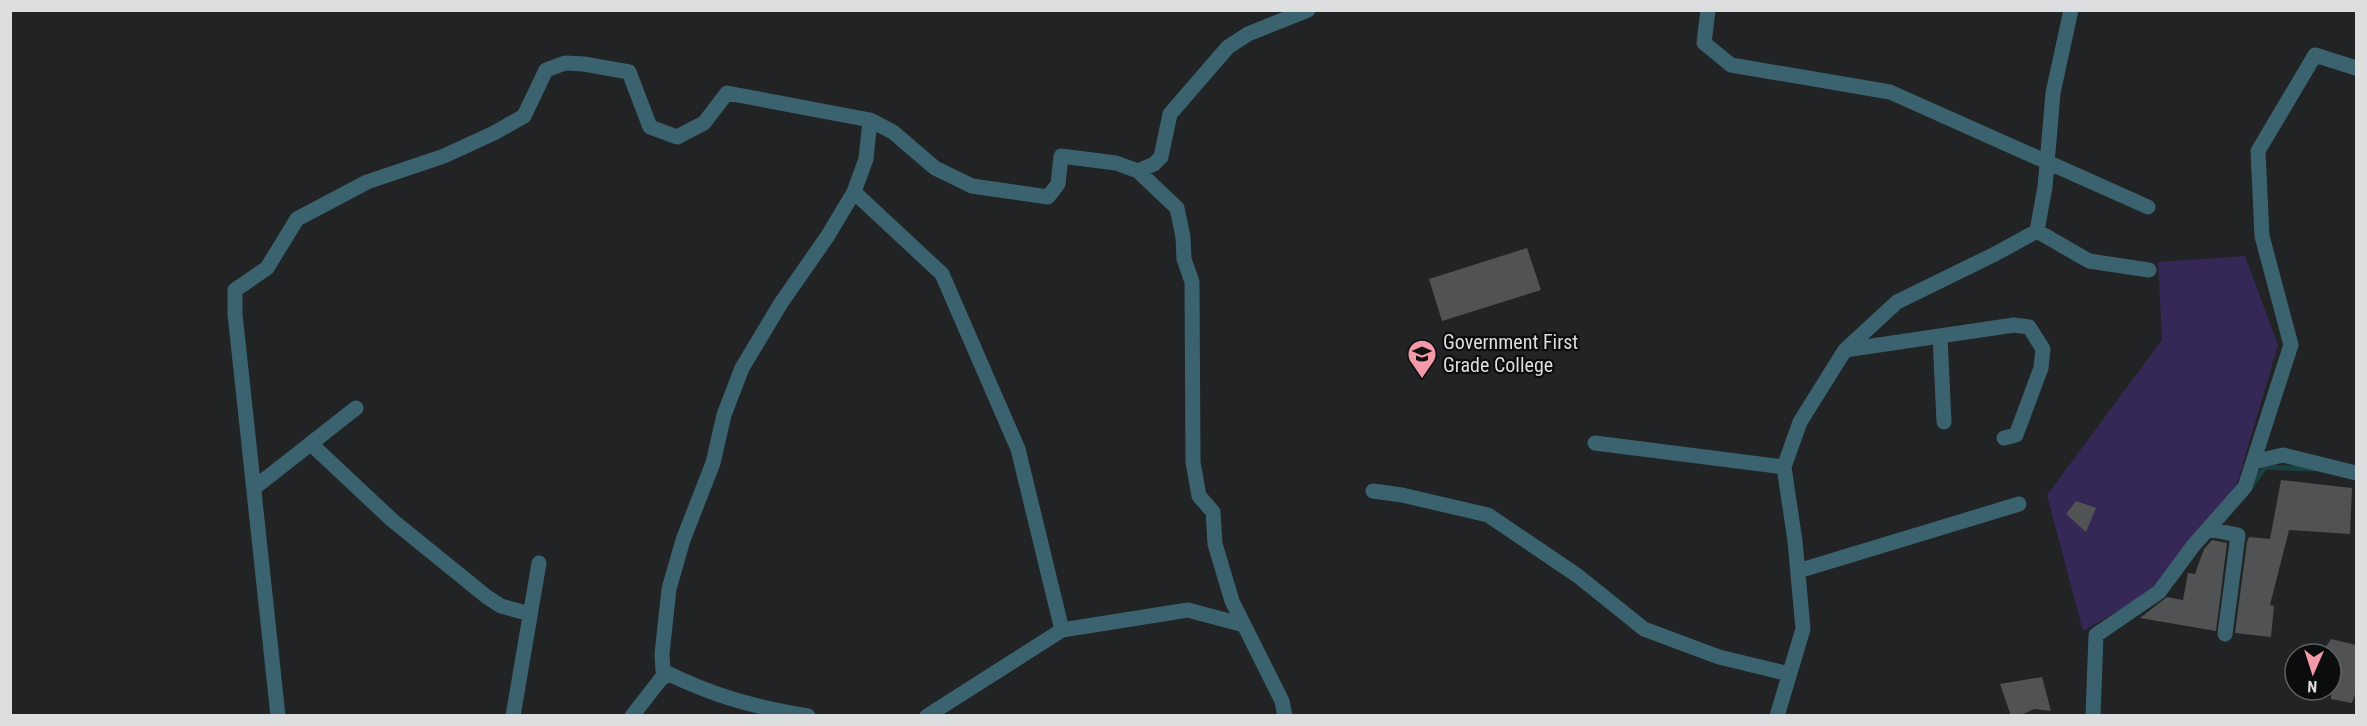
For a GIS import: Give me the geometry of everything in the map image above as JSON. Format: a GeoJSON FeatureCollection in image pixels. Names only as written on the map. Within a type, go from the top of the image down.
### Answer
{"type":"FeatureCollection","features":[{"type":"Feature","properties":{"kind":"street"},"geometry":{"type":"LineString","coordinates":[[1138,171],[1154,164],[1161,157],[1170,114],[1228,47],[1248,34],[1308,10]]}},
{"type":"Feature","properties":{"kind":"street"},"geometry":{"type":"LineString","coordinates":[[1708,10],[1704,43],[1731,65],[1890,92],[2148,207]]}},
{"type":"Feature","properties":{"kind":"street"},"geometry":{"type":"LineString","coordinates":[[1777,716],[1803,629],[1784,467],[1800,422],[1845,350],[1897,302],[1995,255],[2037,231],[2045,187],[2053,93],[2071,10]]}},
{"type":"Feature","properties":{"kind":"street"},"geometry":{"type":"LineString","coordinates":[[2093,716],[2096,635],[2159,592],[2208,529],[2245,487],[2291,345],[2262,236],[2258,151],[2315,55],[2356,68]]}},
{"type":"Feature","properties":{"kind":"street"},"geometry":{"type":"LineString","coordinates":[[278,716],[235,314],[235,290],[267,268],[297,219],[367,183],[444,156],[524,116],[546,70],[565,63],[585,64],[628,72],[650,127],[677,137],[704,123],[727,93],[870,120],[892,132],[935,168],[972,186],[1047,197],[1058,184],[1061,156],[1116,163],[1138,171],[1177,208],[1183,237],[1184,259],[1192,282],[1193,462],[1199,496],[1214,512],[1215,544],[1232,601],[1282,701],[1285,716]]}},
{"type":"Feature","properties":{"kind":"street"},"geometry":{"type":"LineString","coordinates":[[808,716],[757,707],[704,690],[663,671],[662,654],[669,589],[683,540],[713,463],[724,415],[731,396],[742,368],[781,303],[827,237],[854,192],[866,159],[870,120]]}},
{"type":"Feature","properties":{"kind":"street"},"geometry":{"type":"LineString","coordinates":[[854,192],[942,274],[1018,449],[1062,630]]}},
{"type":"Feature","properties":{"kind":"street"},"geometry":{"type":"LineString","coordinates":[[2037,231],[2089,261],[2149,270]]}},
{"type":"Feature","properties":{"kind":"street"},"geometry":{"type":"LineString","coordinates":[[1845,350],[2014,325],[2029,327],[2043,349],[2038,381],[2016,435],[2004,438]]}},
{"type":"Feature","properties":{"kind":"street"},"geometry":{"type":"LineString","coordinates":[[1940,337],[1944,422]]}},
{"type":"Feature","properties":{"kind":"street"},"geometry":{"type":"LineString","coordinates":[[255,488],[356,408]]}},
{"type":"Feature","properties":{"kind":"street"},"geometry":{"type":"LineString","coordinates":[[1595,443],[1784,467]]}},
{"type":"Feature","properties":{"kind":"street"},"geometry":{"type":"LineString","coordinates":[[311,444],[392,520],[487,597],[501,606],[530,614]]}},
{"type":"Feature","properties":{"kind":"street"},"geometry":{"type":"LineString","coordinates":[[2253,462],[2283,455],[2356,473]]}},
{"type":"Feature","properties":{"kind":"street"},"geometry":{"type":"LineString","coordinates":[[1373,491],[1402,495],[1488,515],[1578,576],[1644,629],[1719,657],[1789,674]]}},
{"type":"Feature","properties":{"kind":"street"},"geometry":{"type":"LineString","coordinates":[[1798,571],[2019,504]]}},
{"type":"Feature","properties":{"kind":"street"},"geometry":{"type":"LineString","coordinates":[[2208,529],[2238,535],[2225,634]]}},
{"type":"Feature","properties":{"kind":"street"},"geometry":{"type":"LineString","coordinates":[[513,716],[539,563]]}},
{"type":"Feature","properties":{"kind":"street"},"geometry":{"type":"LineString","coordinates":[[927,716],[1062,630],[1188,610],[1244,625]]}},
{"type":"Feature","properties":{"kind":"street"},"geometry":{"type":"LineString","coordinates":[[632,716],[660,680],[668,674]]}},
{"type":"Feature","properties":{"kind":"shaded area"},"geometry":{"type":"Polygon","coordinates":[[[2245,256],[2278,345],[2237,484],[2159,581],[2143,596],[2083,631],[2047,495],[2162,340],[2158,262],[2245,256]]]}},
{"type":"Feature","properties":{"kind":"building"},"geometry":{"type":"Polygon","coordinates":[[[1527,248],[1541,290],[1442,321],[1429,279],[1527,248]]]}},
{"type":"Feature","properties":{"kind":"building"},"geometry":{"type":"Polygon","coordinates":[[[2281,480],[2352,488],[2350,534],[2289,530],[2270,605],[2274,606],[2271,637],[2235,633],[2247,542],[2249,537],[2270,539],[2281,480]]]}},
{"type":"Feature","properties":{"kind":"building"},"geometry":{"type":"Polygon","coordinates":[[[2076,501],[2096,508],[2086,532],[2066,514],[2076,501]]]}},
{"type":"Feature","properties":{"kind":"building"},"geometry":{"type":"Polygon","coordinates":[[[2212,540],[2227,543],[2216,631],[2140,618],[2167,597],[2183,600],[2188,573],[2195,574],[2204,549],[2212,540]]]}},
{"type":"Feature","properties":{"kind":"building"},"geometry":{"type":"Polygon","coordinates":[[[2331,639],[2356,645],[2356,692],[2352,703],[2343,701],[2343,642],[2329,642],[2331,639]]]}},
{"type":"Feature","properties":{"kind":"building"},"geometry":{"type":"Polygon","coordinates":[[[2042,677],[2051,711],[2034,709],[2019,716],[2011,716],[2000,684],[2042,677]]]}},
{"type":"Feature","properties":{"kind":"waterway"},"geometry":{"type":"LineString","coordinates":[[2251,487],[2265,467],[2313,469]]}},
{"type":"Feature","properties":{"kind":"place","name":"Government First Grade College"},"geometry":{"type":"Point","coordinates":[1422,380]}}]}
